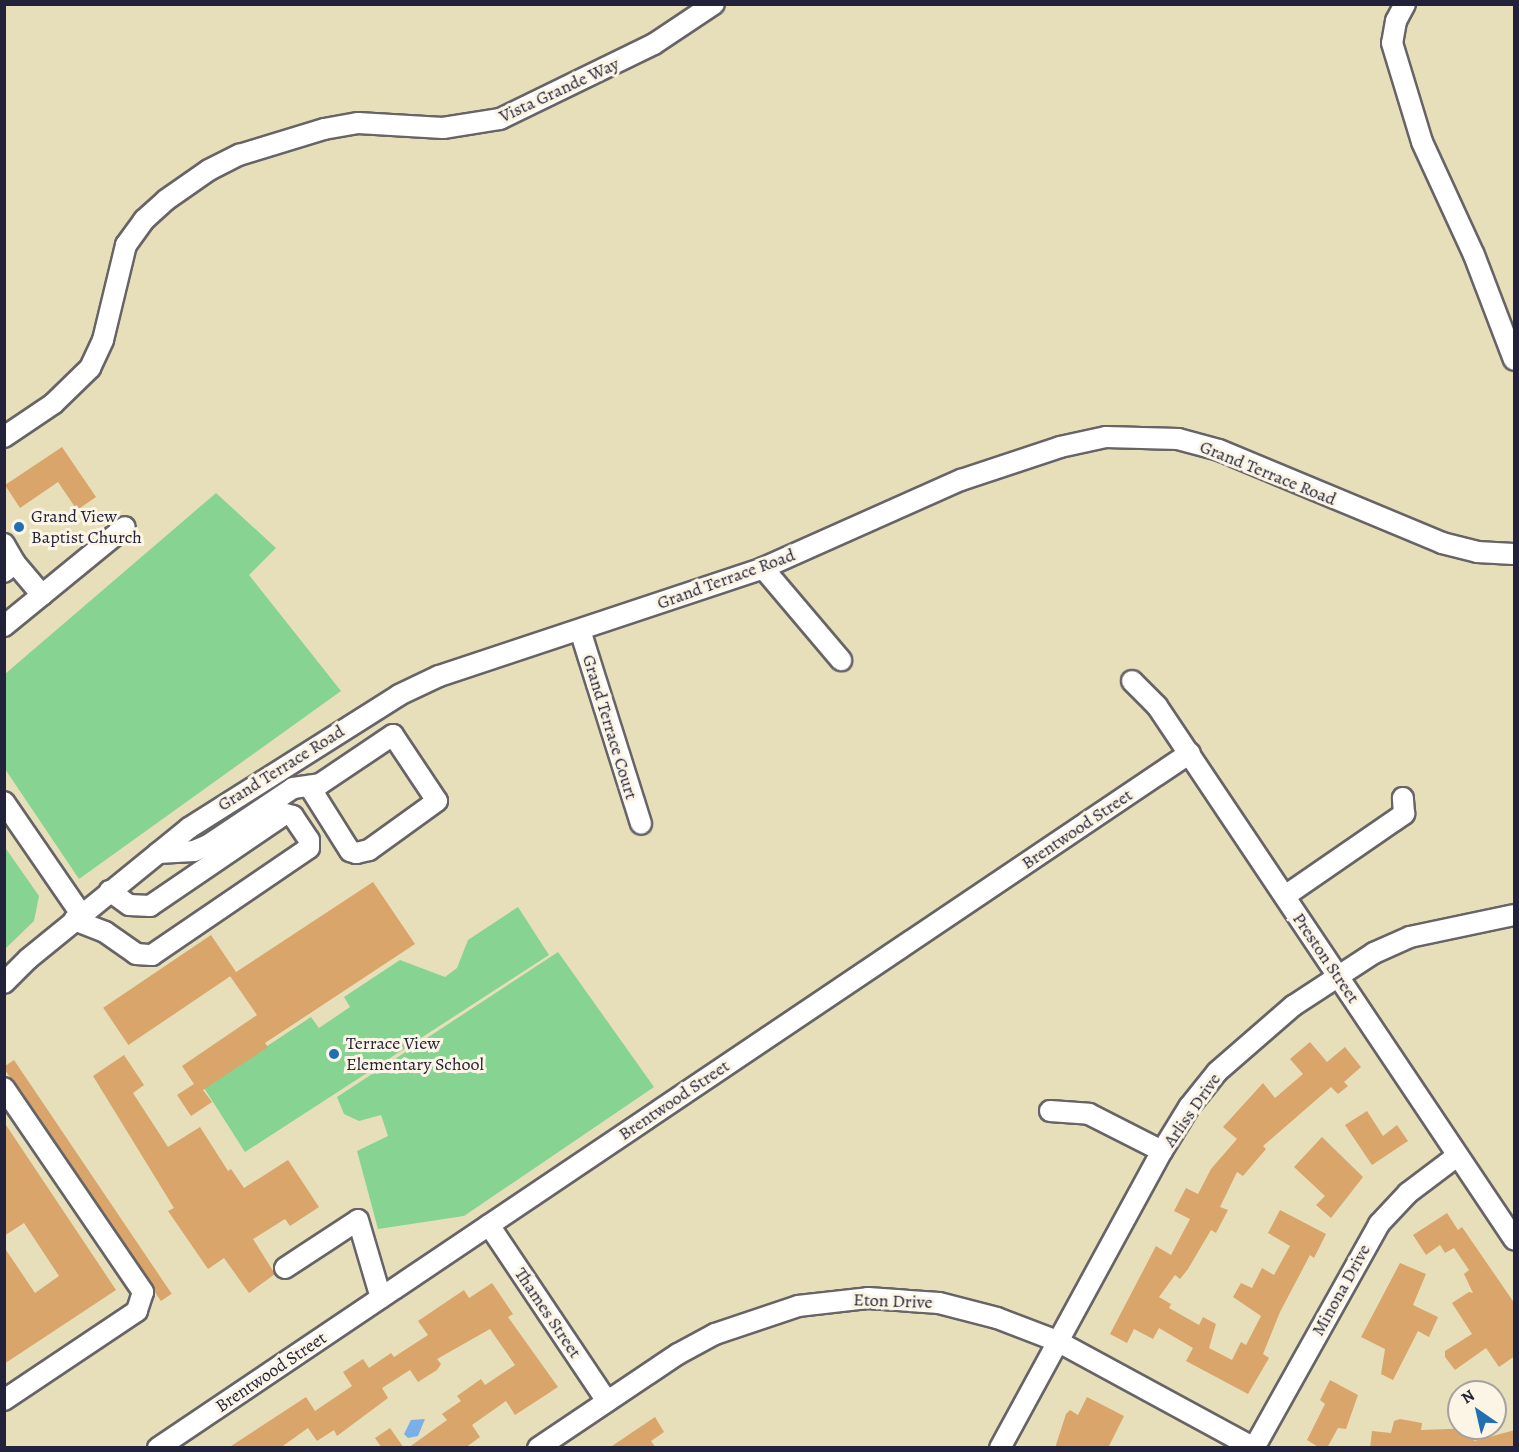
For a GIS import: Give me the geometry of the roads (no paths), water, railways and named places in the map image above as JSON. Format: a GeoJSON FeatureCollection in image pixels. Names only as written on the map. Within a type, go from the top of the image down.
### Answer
{"type":"FeatureCollection","features":[{"type":"Feature","properties":{"kind":"street","name":"Vista Grande Way"},"geometry":{"type":"LineString","coordinates":[[4,437],[53,404],[90,368],[103,340],[126,244],[158,207],[209,170],[239,155],[324,129],[358,123],[442,128],[500,119],[654,44],[714,4]]}},
{"type":"Feature","properties":{"kind":"street"},"geometry":{"type":"LineString","coordinates":[[1405,4],[1396,21],[1392,43],[1422,142],[1474,255],[1515,360]]}},
{"type":"Feature","properties":{"kind":"street","name":"Grand Terrace Road"},"geometry":{"type":"LineString","coordinates":[[4,983],[78,917],[158,853],[287,764],[374,710],[439,676],[763,568],[999,465],[1060,447],[1106,437],[1140,436],[1178,439],[1219,450],[1442,543],[1477,552],[1515,554]]}},
{"type":"Feature","properties":{"kind":"street"},"geometry":{"type":"LineString","coordinates":[[4,626],[125,527]]}},
{"type":"Feature","properties":{"kind":"street"},"geometry":{"type":"LineString","coordinates":[[4,544],[10,568],[42,595]]}},
{"type":"Feature","properties":{"kind":"street"},"geometry":{"type":"LineString","coordinates":[[763,568],[841,660]]}},
{"type":"Feature","properties":{"kind":"street","name":"Grand Terrace Court"},"geometry":{"type":"LineString","coordinates":[[580,630],[640,825]]}},
{"type":"Feature","properties":{"kind":"street","name":"Preston Street"},"geometry":{"type":"LineString","coordinates":[[1132,681],[1157,706],[1190,753],[1515,1239]]}},
{"type":"Feature","properties":{"kind":"street"},"geometry":{"type":"LineString","coordinates":[[287,764],[350,851],[369,850],[437,801],[374,710]]}},
{"type":"Feature","properties":{"kind":"street"},"geometry":{"type":"LineString","coordinates":[[158,853],[194,851],[208,845],[293,788],[320,784],[393,735]]}},
{"type":"Feature","properties":{"kind":"street","name":"Brentwood Street"},"geometry":{"type":"LineString","coordinates":[[158,1448],[1190,753]]}},
{"type":"Feature","properties":{"kind":"street"},"geometry":{"type":"LineString","coordinates":[[1285,896],[1404,814],[1403,798]]}},
{"type":"Feature","properties":{"kind":"street"},"geometry":{"type":"LineString","coordinates":[[4,802],[78,917],[105,932],[136,954],[152,955],[309,848],[309,840],[293,816],[285,814],[150,906],[129,905],[110,891]]}},
{"type":"Feature","properties":{"kind":"street","name":"Arliss Drive"},"geometry":{"type":"LineString","coordinates":[[1000,1448],[1162,1151],[1189,1107],[1217,1072],[1293,1006],[1374,953],[1410,937],[1515,915]]}},
{"type":"Feature","properties":{"kind":"street"},"geometry":{"type":"LineString","coordinates":[[4,1088],[143,1292],[137,1311],[4,1400]]}},
{"type":"Feature","properties":{"kind":"street"},"geometry":{"type":"LineString","coordinates":[[1050,1111],[1089,1114],[1162,1151]]}},
{"type":"Feature","properties":{"kind":"street","name":"Minona Drive"},"geometry":{"type":"LineString","coordinates":[[1254,1447],[1379,1224],[1408,1192],[1458,1156]]}},
{"type":"Feature","properties":{"kind":"street"},"geometry":{"type":"LineString","coordinates":[[285,1268],[358,1220],[381,1298]]}},
{"type":"Feature","properties":{"kind":"street","name":"Thames Street"},"geometry":{"type":"LineString","coordinates":[[489,1225],[607,1401]]}},
{"type":"Feature","properties":{"kind":"street","name":"Eton Drive"},"geometry":{"type":"LineString","coordinates":[[538,1448],[607,1401],[715,1334],[764,1315],[821,1301],[868,1298],[939,1303],[997,1318],[1057,1341],[1254,1447]]}},
{"type":"Feature","properties":{"kind":"water"},"geometry":{"type":"Polygon","coordinates":[[[425,1419],[418,1436],[408,1438],[404,1434],[411,1420],[425,1419]]]}},
{"type":"Feature","properties":{"kind":"place","name":"Grand View Baptist Church"},"geometry":{"type":"Point","coordinates":[19,527]}},
{"type":"Feature","properties":{"kind":"place","name":"Terrace View Elementary School"},"geometry":{"type":"Point","coordinates":[334,1054]}}]}
